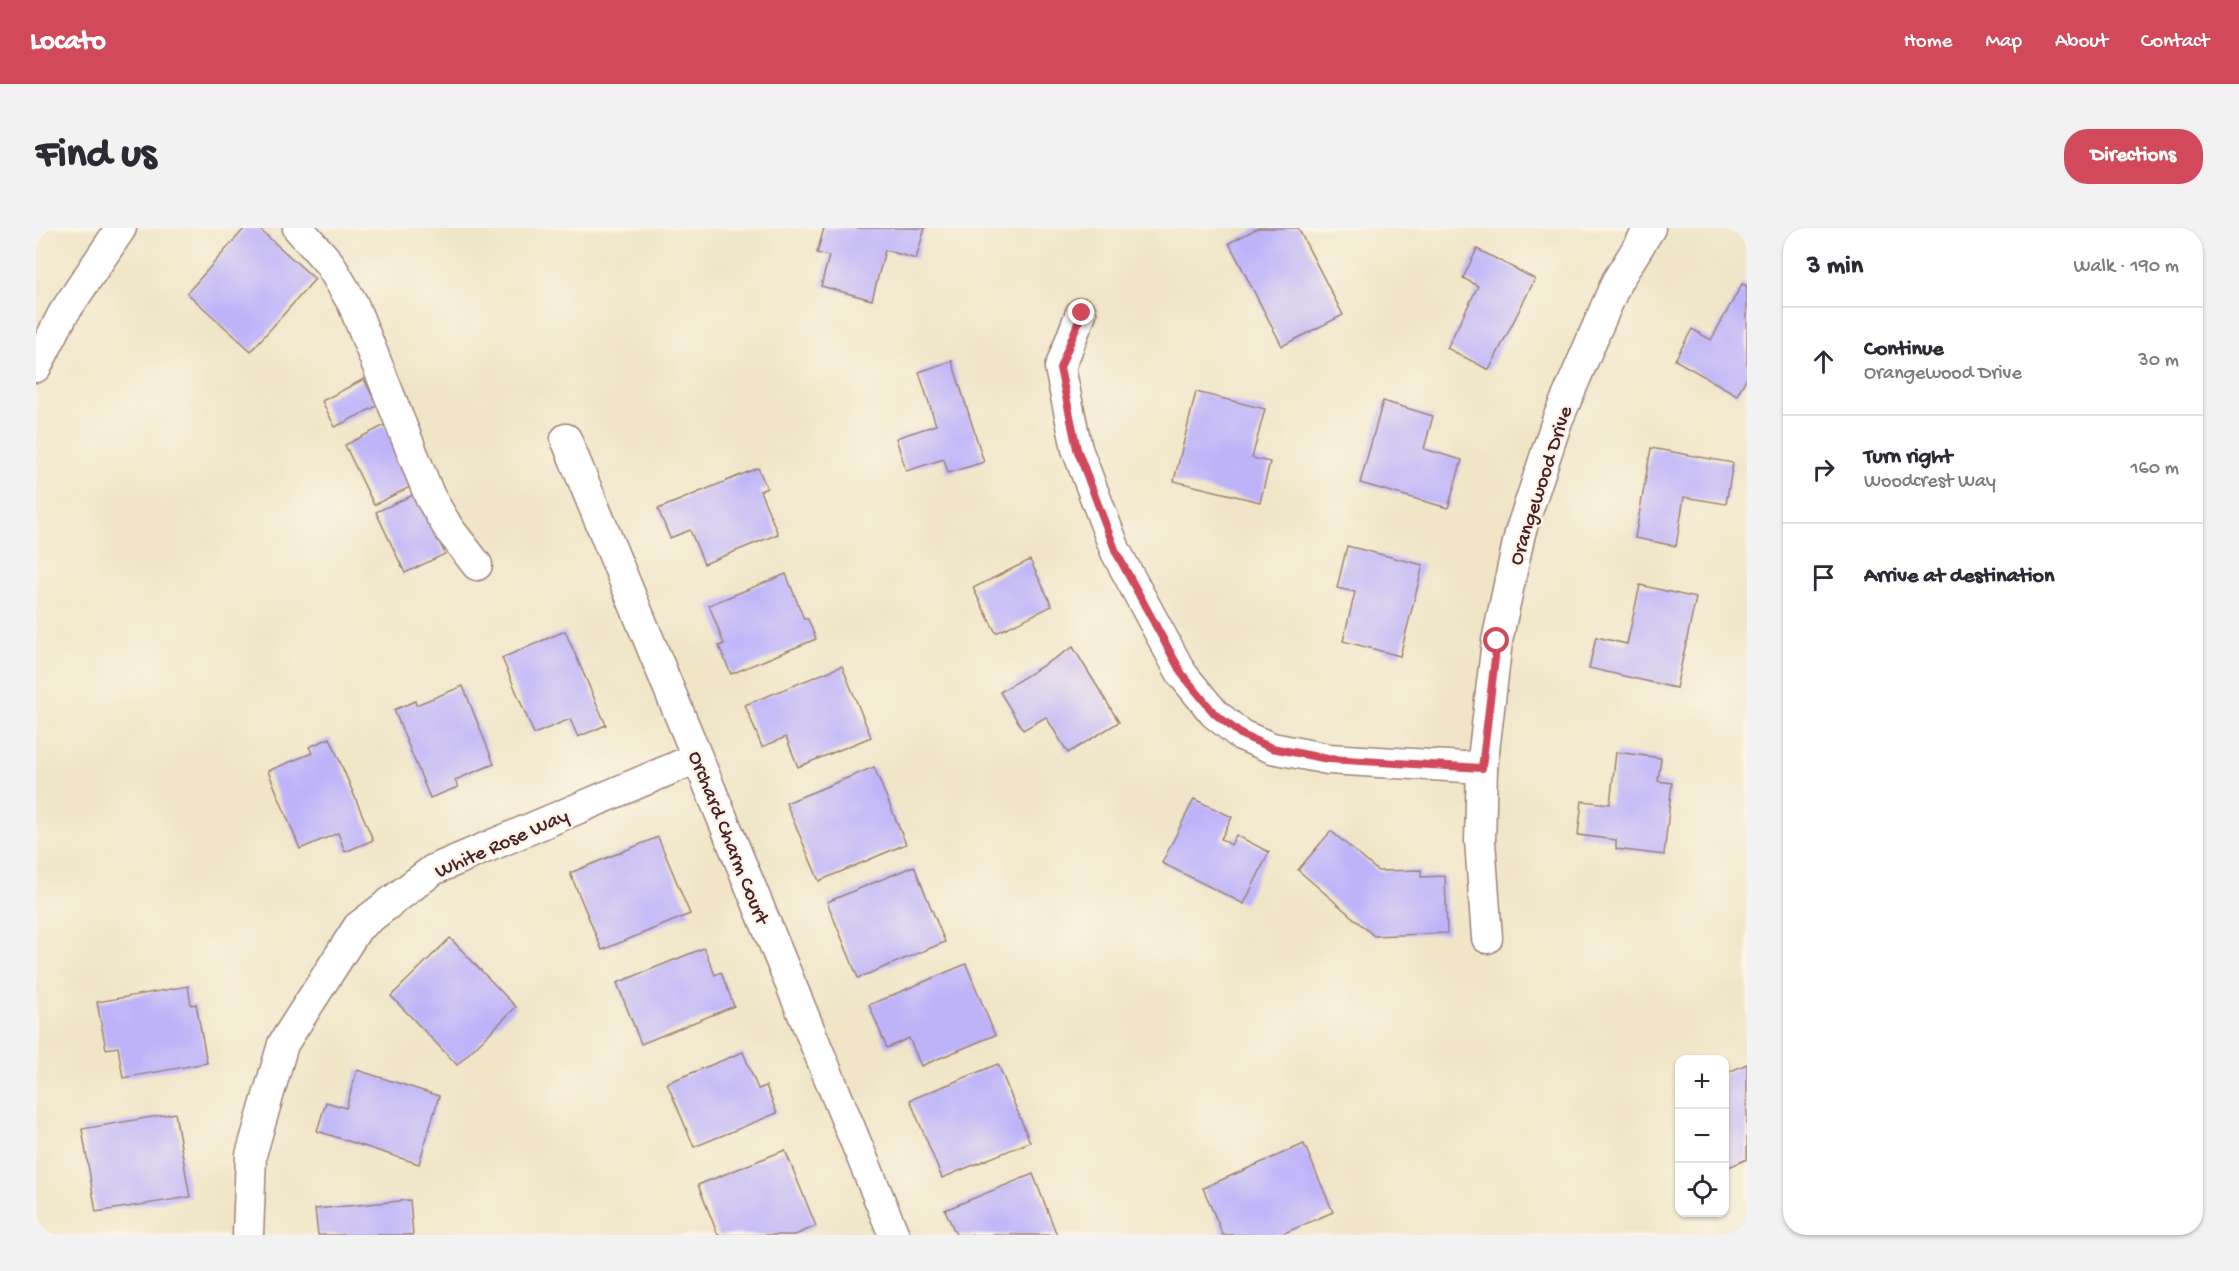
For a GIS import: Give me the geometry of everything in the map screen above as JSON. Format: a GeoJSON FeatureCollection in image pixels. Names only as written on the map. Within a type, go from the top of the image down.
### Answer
{"type":"FeatureCollection","features":[{"type":"Feature","properties":{"kind":"street"},"geometry":{"type":"LineString","coordinates":[[36,367],[63,314],[121,228]]}},
{"type":"Feature","properties":{"kind":"street"},"geometry":{"type":"LineString","coordinates":[[298,228],[329,263],[353,304],[430,497],[449,529],[477,565]]}},
{"type":"Feature","properties":{"kind":"street","name":"Orangewood Drive"},"geometry":{"type":"LineString","coordinates":[[1487,938],[1480,841],[1482,768],[1497,641],[1520,533],[1557,421],[1617,281],[1650,228]]}},
{"type":"Feature","properties":{"kind":"street"},"geometry":{"type":"LineString","coordinates":[[1082,313],[1060,368],[1077,449],[1116,552],[1182,674],[1214,713],[1242,735],[1272,748],[1328,759],[1482,768]]}},
{"type":"Feature","properties":{"kind":"street","name":"Orchard Charm Court"},"geometry":{"type":"LineString","coordinates":[[566,439],[894,1235]]}},
{"type":"Feature","properties":{"kind":"street","name":"White Rose Way"},"geometry":{"type":"LineString","coordinates":[[248,1235],[251,1155],[283,1044],[358,927],[433,870],[697,758]]}},
{"type":"Feature","properties":{"kind":"building"},"geometry":{"type":"Polygon","coordinates":[[[245,228],[258,228],[315,279],[251,351],[187,293],[245,228]]]}},
{"type":"Feature","properties":{"kind":"building"},"geometry":{"type":"Polygon","coordinates":[[[824,228],[925,228],[916,259],[885,250],[872,300],[821,286],[829,256],[817,253],[824,228]]]}},
{"type":"Feature","properties":{"kind":"building"},"geometry":{"type":"Polygon","coordinates":[[[1258,228],[1298,228],[1343,315],[1282,346],[1229,243],[1258,228]]]}},
{"type":"Feature","properties":{"kind":"building"},"geometry":{"type":"Polygon","coordinates":[[[1477,249],[1535,279],[1489,370],[1447,348],[1478,286],[1463,278],[1477,249]]]}},
{"type":"Feature","properties":{"kind":"building"},"geometry":{"type":"Polygon","coordinates":[[[1742,284],[1747,286],[1747,377],[1737,395],[1675,360],[1692,329],[1711,340],[1742,284]]]}},
{"type":"Feature","properties":{"kind":"building"},"geometry":{"type":"Polygon","coordinates":[[[952,361],[984,462],[948,473],[944,459],[906,471],[896,438],[936,425],[919,372],[952,361]]]}},
{"type":"Feature","properties":{"kind":"building"},"geometry":{"type":"Polygon","coordinates":[[[364,379],[377,406],[335,427],[322,401],[364,379]]]}},
{"type":"Feature","properties":{"kind":"building"},"geometry":{"type":"Polygon","coordinates":[[[1196,392],[1265,409],[1252,458],[1270,462],[1260,502],[1174,481],[1196,392]]]}},
{"type":"Feature","properties":{"kind":"building"},"geometry":{"type":"Polygon","coordinates":[[[1383,401],[1433,416],[1424,449],[1462,460],[1448,508],[1360,483],[1383,401]]]}},
{"type":"Feature","properties":{"kind":"building"},"geometry":{"type":"Polygon","coordinates":[[[385,425],[414,485],[374,505],[345,445],[385,425]]]}},
{"type":"Feature","properties":{"kind":"building"},"geometry":{"type":"Polygon","coordinates":[[[1651,448],[1733,463],[1726,504],[1684,497],[1676,546],[1635,538],[1651,448]]]}},
{"type":"Feature","properties":{"kind":"building"},"geometry":{"type":"Polygon","coordinates":[[[758,468],[767,488],[760,491],[778,534],[704,564],[690,530],[670,538],[658,509],[758,468]]]}},
{"type":"Feature","properties":{"kind":"building"},"geometry":{"type":"Polygon","coordinates":[[[417,493],[445,554],[405,573],[376,512],[417,493]]]}},
{"type":"Feature","properties":{"kind":"building"},"geometry":{"type":"Polygon","coordinates":[[[1347,546],[1423,565],[1400,656],[1343,641],[1355,592],[1337,588],[1347,546]]]}},
{"type":"Feature","properties":{"kind":"building"},"geometry":{"type":"Polygon","coordinates":[[[1030,560],[1052,606],[996,633],[973,588],[1030,560]]]}},
{"type":"Feature","properties":{"kind":"building"},"geometry":{"type":"Polygon","coordinates":[[[786,574],[804,619],[808,619],[816,639],[731,674],[719,646],[724,644],[709,605],[786,574]]]}},
{"type":"Feature","properties":{"kind":"building"},"geometry":{"type":"Polygon","coordinates":[[[1640,585],[1696,598],[1676,688],[1589,668],[1596,637],[1627,644],[1640,585]]]}},
{"type":"Feature","properties":{"kind":"building"},"geometry":{"type":"Polygon","coordinates":[[[565,631],[606,725],[578,737],[570,719],[534,734],[502,658],[565,631]]]}},
{"type":"Feature","properties":{"kind":"building"},"geometry":{"type":"Polygon","coordinates":[[[1073,647],[1119,722],[1068,753],[1046,717],[1023,730],[1000,692],[1073,647]]]}},
{"type":"Feature","properties":{"kind":"building"},"geometry":{"type":"Polygon","coordinates":[[[842,666],[871,737],[798,767],[786,737],[762,747],[745,705],[842,666]]]}},
{"type":"Feature","properties":{"kind":"building"},"geometry":{"type":"Polygon","coordinates":[[[463,686],[494,764],[455,780],[458,787],[430,798],[394,710],[415,701],[416,705],[463,686]]]}},
{"type":"Feature","properties":{"kind":"building"},"geometry":{"type":"Polygon","coordinates":[[[330,738],[373,840],[345,852],[338,833],[300,849],[268,771],[312,753],[309,747],[330,738]]]}},
{"type":"Feature","properties":{"kind":"building"},"geometry":{"type":"Polygon","coordinates":[[[1616,752],[1661,758],[1658,781],[1672,783],[1664,855],[1616,849],[1616,840],[1578,835],[1582,801],[1610,804],[1616,752]]]}},
{"type":"Feature","properties":{"kind":"building"},"geometry":{"type":"Polygon","coordinates":[[[874,767],[906,844],[819,881],[786,803],[874,767]]]}},
{"type":"Feature","properties":{"kind":"building"},"geometry":{"type":"Polygon","coordinates":[[[1194,799],[1232,817],[1221,839],[1231,845],[1236,835],[1269,852],[1244,904],[1162,863],[1194,799]]]}},
{"type":"Feature","properties":{"kind":"building"},"geometry":{"type":"Polygon","coordinates":[[[1331,831],[1378,871],[1421,870],[1421,877],[1445,876],[1447,933],[1374,936],[1298,870],[1331,831]]]}},
{"type":"Feature","properties":{"kind":"building"},"geometry":{"type":"Polygon","coordinates":[[[658,837],[690,914],[602,950],[570,873],[658,837]]]}},
{"type":"Feature","properties":{"kind":"building"},"geometry":{"type":"Polygon","coordinates":[[[914,866],[945,942],[858,978],[827,902],[914,866]]]}},
{"type":"Feature","properties":{"kind":"building"},"geometry":{"type":"Polygon","coordinates":[[[450,938],[516,1007],[457,1065],[391,996],[450,938]]]}},
{"type":"Feature","properties":{"kind":"building"},"geometry":{"type":"Polygon","coordinates":[[[704,948],[715,975],[721,972],[734,1006],[641,1044],[617,983],[704,948]]]}},
{"type":"Feature","properties":{"kind":"building"},"geometry":{"type":"Polygon","coordinates":[[[966,964],[995,1035],[921,1066],[909,1038],[887,1048],[869,1005],[966,964]]]}},
{"type":"Feature","properties":{"kind":"building"},"geometry":{"type":"Polygon","coordinates":[[[188,986],[191,1005],[196,1004],[207,1063],[123,1078],[118,1047],[106,1049],[97,1002],[188,986]]]}},
{"type":"Feature","properties":{"kind":"building"},"geometry":{"type":"Polygon","coordinates":[[[743,1052],[758,1089],[766,1086],[777,1113],[694,1147],[667,1083],[743,1052]]]}},
{"type":"Feature","properties":{"kind":"building"},"geometry":{"type":"Polygon","coordinates":[[[998,1064],[1030,1142],[942,1178],[910,1100],[998,1064]]]}},
{"type":"Feature","properties":{"kind":"building"},"geometry":{"type":"Polygon","coordinates":[[[1747,1064],[1747,1159],[1729,1167],[1729,1109],[1729,1072],[1747,1064]]]}},
{"type":"Feature","properties":{"kind":"building"},"geometry":{"type":"Polygon","coordinates":[[[357,1070],[439,1096],[419,1164],[317,1131],[326,1102],[346,1108],[357,1070]]]}},
{"type":"Feature","properties":{"kind":"building"},"geometry":{"type":"Polygon","coordinates":[[[175,1113],[190,1197],[96,1212],[82,1129],[175,1113]]]}},
{"type":"Feature","properties":{"kind":"building"},"geometry":{"type":"Polygon","coordinates":[[[1304,1144],[1333,1212],[1280,1235],[1223,1235],[1203,1188],[1304,1144]]]}},
{"type":"Feature","properties":{"kind":"building"},"geometry":{"type":"Polygon","coordinates":[[[785,1150],[816,1226],[795,1235],[718,1235],[698,1185],[785,1150]]]}},
{"type":"Feature","properties":{"kind":"building"},"geometry":{"type":"Polygon","coordinates":[[[1033,1174],[1057,1235],[956,1235],[945,1210],[1033,1174]]]}},
{"type":"Feature","properties":{"kind":"building"},"geometry":{"type":"Polygon","coordinates":[[[410,1200],[413,1235],[318,1235],[315,1209],[410,1200]]]}},
{"type":"Feature","properties":{"kind":"route"},"geometry":{"type":"LineString","coordinates":[[1082,313],[1060,368],[1077,449],[1116,552],[1182,674],[1214,713],[1242,735],[1272,748],[1328,759],[1482,768],[1497,641]]}}]}
